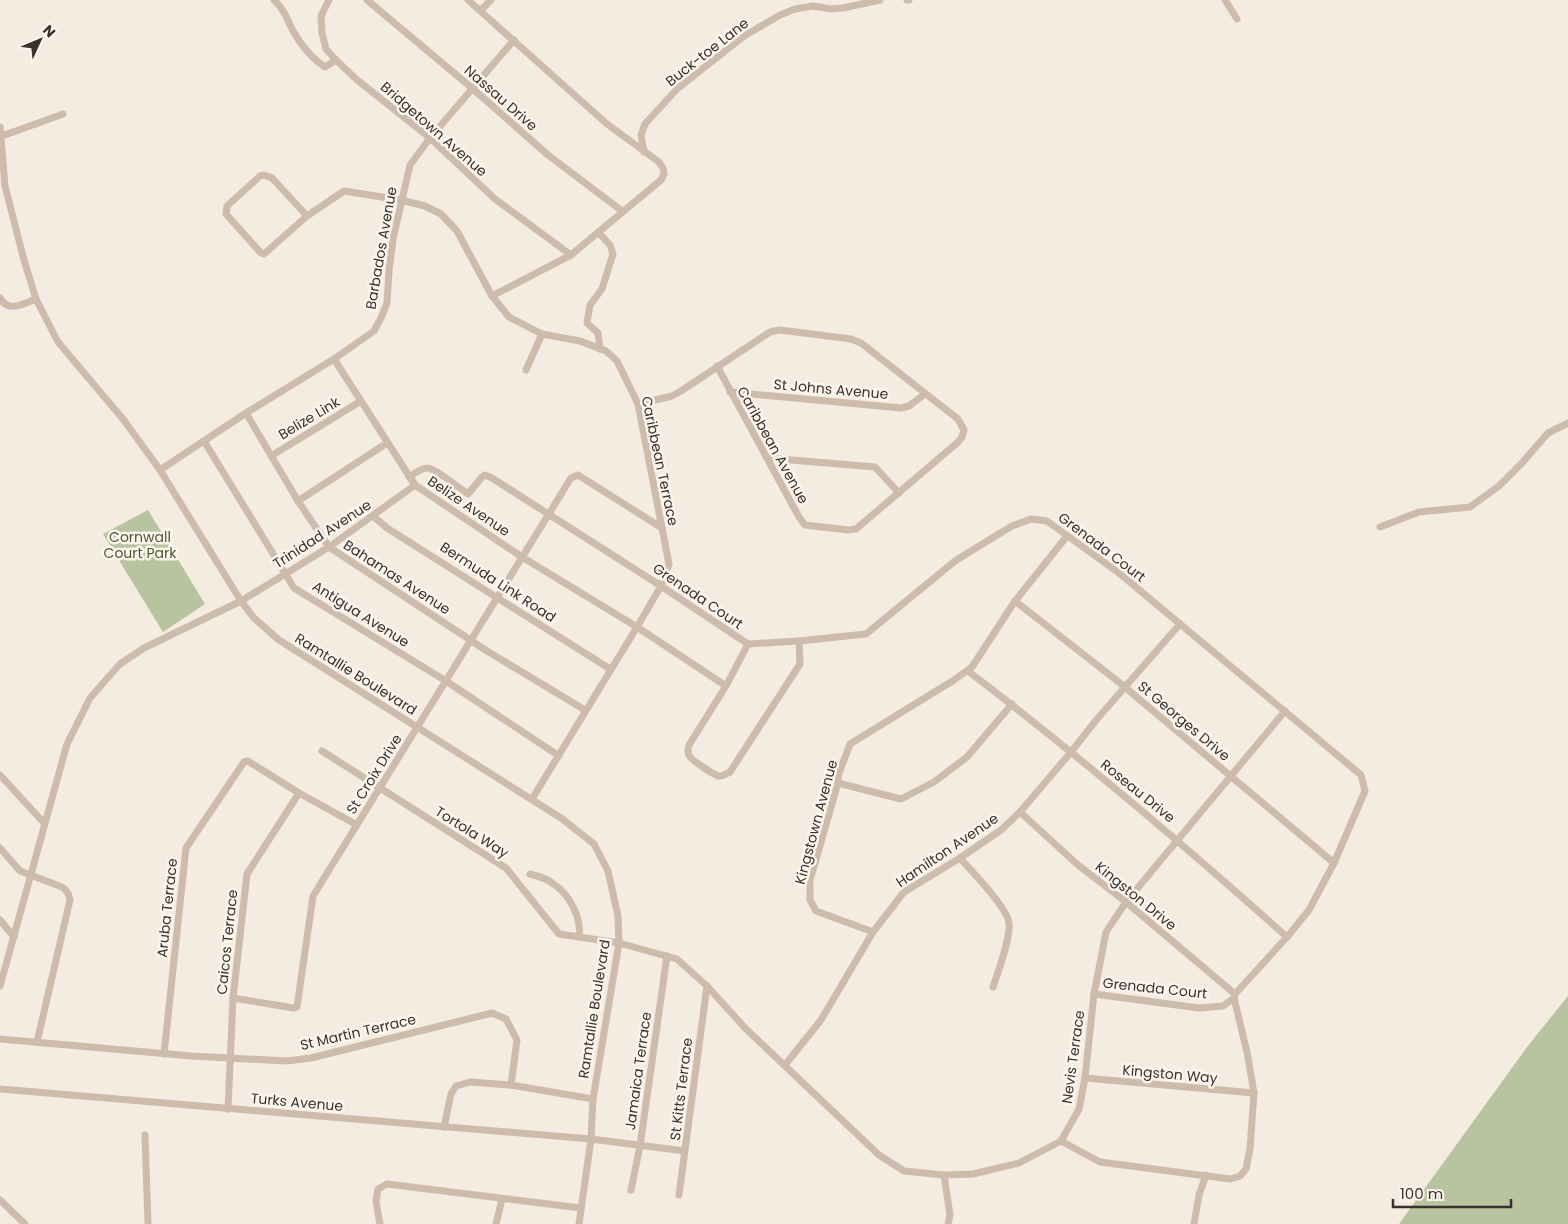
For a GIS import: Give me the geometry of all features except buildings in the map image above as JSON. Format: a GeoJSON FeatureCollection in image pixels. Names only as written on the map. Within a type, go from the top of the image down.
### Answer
{"type":"FeatureCollection","features":[{"type":"Feature","properties":{"kind":"street"},"geometry":{"type":"LineString","coordinates":[[274,0],[282,7],[294,32],[313,60],[324,67],[336,60]]}},
{"type":"Feature","properties":{"kind":"street","name":"Bridgetown Avenue"},"geometry":{"type":"LineString","coordinates":[[330,0],[321,16],[322,33],[326,49],[336,60],[356,79],[430,138],[495,198],[571,255]]}},
{"type":"Feature","properties":{"kind":"street","name":"Nassau Drive"},"geometry":{"type":"LineString","coordinates":[[367,0],[548,155],[622,211]]}},
{"type":"Feature","properties":{"kind":"street"},"geometry":{"type":"LineString","coordinates":[[468,0],[592,111],[659,162],[664,174],[661,180],[571,255],[492,296]]}},
{"type":"Feature","properties":{"kind":"street"},"geometry":{"type":"LineString","coordinates":[[481,10],[490,0]]}},
{"type":"Feature","properties":{"kind":"street","name":"Buck-toe Lane"},"geometry":{"type":"LineString","coordinates":[[644,152],[641,135],[642,129],[677,89],[744,36],[795,9],[813,3],[831,9],[880,0]]}},
{"type":"Feature","properties":{"kind":"street"},"geometry":{"type":"LineString","coordinates":[[1224,0],[1237,18]]}},
{"type":"Feature","properties":{"kind":"street","name":"Barbados Avenue"},"geometry":{"type":"LineString","coordinates":[[160,470],[246,413],[334,359],[374,331],[382,318],[387,302],[389,270],[401,200],[410,165],[430,138],[514,40]]}},
{"type":"Feature","properties":{"kind":"street"},"geometry":{"type":"LineString","coordinates":[[2,136],[63,114]]}},
{"type":"Feature","properties":{"kind":"street","name":"Ramtallie Boulevard"},"geometry":{"type":"LineString","coordinates":[[0,127],[5,186],[24,260],[36,299],[58,342],[123,419],[160,470],[241,601],[254,618],[279,640],[532,799],[561,818],[594,844],[608,871],[618,916],[619,943],[593,1099],[591,1139],[579,1224]]}},
{"type":"Feature","properties":{"kind":"street","name":"Caribbean Terrace"},"geometry":{"type":"LineString","coordinates":[[307,216],[272,178],[264,175],[260,176],[227,206],[226,210],[226,214],[264,254],[307,216],[344,191],[401,200],[425,206],[441,214],[452,224],[492,296],[509,316],[542,334],[580,341],[606,351],[617,361],[638,404],[669,564],[661,586],[532,799]]}},
{"type":"Feature","properties":{"kind":"street"},"geometry":{"type":"LineString","coordinates":[[598,232],[610,245],[613,254],[602,288],[590,305],[590,314],[587,318],[587,323],[598,333],[600,349]]}},
{"type":"Feature","properties":{"kind":"street"},"geometry":{"type":"LineString","coordinates":[[0,298],[2,302],[10,306],[18,306],[36,299]]}},
{"type":"Feature","properties":{"kind":"street","name":"Caribbean Avenue"},"geometry":{"type":"LineString","coordinates":[[638,404],[672,396],[716,366],[770,332],[779,330],[851,339],[862,343],[958,419],[964,430],[962,437],[957,443],[856,529],[848,530],[805,524],[799,517],[716,366]]}},
{"type":"Feature","properties":{"kind":"street"},"geometry":{"type":"LineString","coordinates":[[526,370],[542,334]]}},
{"type":"Feature","properties":{"kind":"street","name":"Belize Avenue"},"geometry":{"type":"LineString","coordinates":[[334,359],[415,486],[522,557],[637,627],[726,686]]}},
{"type":"Feature","properties":{"kind":"street","name":"St Johns Avenue"},"geometry":{"type":"LineString","coordinates":[[730,392],[901,408],[909,406],[925,394]]}},
{"type":"Feature","properties":{"kind":"street","name":"Belize Link"},"geometry":{"type":"LineString","coordinates":[[271,456],[360,401]]}},
{"type":"Feature","properties":{"kind":"street","name":"Bahamas Avenue"},"geometry":{"type":"LineString","coordinates":[[246,413],[298,501],[329,547],[471,640],[585,710]]}},
{"type":"Feature","properties":{"kind":"street"},"geometry":{"type":"LineString","coordinates":[[1380,528],[1419,512],[1470,506],[1499,486],[1548,433],[1568,423]]}},
{"type":"Feature","properties":{"kind":"street","name":"Antigua Avenue"},"geometry":{"type":"LineString","coordinates":[[204,441],[294,588],[446,681],[558,756]]}},
{"type":"Feature","properties":{"kind":"street"},"geometry":{"type":"LineString","coordinates":[[298,501],[388,443]]}},
{"type":"Feature","properties":{"kind":"street"},"geometry":{"type":"LineString","coordinates":[[767,458],[875,467],[899,493]]}},
{"type":"Feature","properties":{"kind":"street","name":"Grenada Court"},"geometry":{"type":"LineString","coordinates":[[409,477],[424,468],[431,468],[468,494],[482,477],[492,478],[748,644],[866,634],[955,561],[1012,526],[1031,519],[1048,521],[1119,573],[1361,775],[1365,792],[1334,863],[1309,910],[1224,1006],[1199,1008],[1094,994]]}},
{"type":"Feature","properties":{"kind":"street","name":"St Croix Drive"},"geometry":{"type":"LineString","coordinates":[[234,998],[297,1007],[313,896],[571,478],[578,475],[662,528]]}},
{"type":"Feature","properties":{"kind":"street","name":"Trinidad Avenue"},"geometry":{"type":"LineString","coordinates":[[0,986],[67,744],[90,698],[120,664],[144,648],[241,601],[329,547],[415,486]]}},
{"type":"Feature","properties":{"kind":"street","name":"Bermuda Link Road"},"geometry":{"type":"LineString","coordinates":[[372,516],[383,525],[610,669]]}},
{"type":"Feature","properties":{"kind":"street","name":"Kingstown Avenue"},"geometry":{"type":"LineString","coordinates":[[873,932],[816,910],[810,900],[810,880],[838,783],[838,776],[850,744],[968,671],[1015,602],[1067,536]]}},
{"type":"Feature","properties":{"kind":"street","name":"St Georges Drive"},"geometry":{"type":"LineString","coordinates":[[1015,602],[1126,687],[1334,863]]}},
{"type":"Feature","properties":{"kind":"street","name":"Hamilton Avenue"},"geometry":{"type":"LineString","coordinates":[[785,1065],[821,1020],[873,932],[904,892],[960,858],[1001,830],[1020,812],[1097,719],[1180,624]]}},
{"type":"Feature","properties":{"kind":"street"},"geometry":{"type":"LineString","coordinates":[[748,644],[726,686],[689,745],[689,756],[718,776],[730,772],[800,664],[799,641]]}},
{"type":"Feature","properties":{"kind":"street","name":"Roseau Drive"},"geometry":{"type":"LineString","coordinates":[[968,671],[1012,704],[1178,840],[1287,937]]}},
{"type":"Feature","properties":{"kind":"street"},"geometry":{"type":"LineString","coordinates":[[838,783],[901,799],[934,782],[967,757],[1012,704]]}},
{"type":"Feature","properties":{"kind":"street","name":"Nevis Terrace"},"geometry":{"type":"LineString","coordinates":[[1061,1141],[1079,1109],[1085,1078],[1094,994],[1106,932],[1126,902],[1285,711]]}},
{"type":"Feature","properties":{"kind":"street","name":"Tortola Way"},"geometry":{"type":"LineString","coordinates":[[322,751],[506,868],[559,934],[619,943]]}},
{"type":"Feature","properties":{"kind":"street","name":"Aruba Terrace"},"geometry":{"type":"LineString","coordinates":[[164,1054],[186,848],[246,761],[357,825]]}},
{"type":"Feature","properties":{"kind":"street"},"geometry":{"type":"LineString","coordinates":[[0,775],[44,823]]}},
{"type":"Feature","properties":{"kind":"street","name":"Caicos Terrace"},"geometry":{"type":"LineString","coordinates":[[228,1109],[234,998],[247,874],[299,793]]}},
{"type":"Feature","properties":{"kind":"street","name":"Kingston Drive"},"geometry":{"type":"LineString","coordinates":[[1020,812],[1078,865],[1126,902],[1234,996]]}},
{"type":"Feature","properties":{"kind":"street"},"geometry":{"type":"LineString","coordinates":[[0,848],[20,870],[30,876],[62,887],[68,893],[70,900],[37,1042]]}},
{"type":"Feature","properties":{"kind":"street"},"geometry":{"type":"LineString","coordinates":[[960,858],[999,904],[1009,922],[1008,934],[993,987]]}},
{"type":"Feature","properties":{"kind":"street"},"geometry":{"type":"LineString","coordinates":[[530,874],[554,883],[575,906],[579,937]]}},
{"type":"Feature","properties":{"kind":"street"},"geometry":{"type":"LineString","coordinates":[[0,920],[14,937]]}},
{"type":"Feature","properties":{"kind":"street"},"geometry":{"type":"LineString","coordinates":[[619,943],[677,960],[706,986],[744,1028],[879,1155],[904,1171],[972,1174],[1019,1163],[1061,1141],[1100,1162],[1230,1179],[1240,1176],[1246,1169],[1250,1149],[1254,1093],[1234,996]]}},
{"type":"Feature","properties":{"kind":"street","name":"Jamaica Terrace"},"geometry":{"type":"LineString","coordinates":[[631,1190],[640,1146],[666,956]]}},
{"type":"Feature","properties":{"kind":"street","name":"St Kitts Terrace"},"geometry":{"type":"LineString","coordinates":[[679,1195],[706,986]]}},
{"type":"Feature","properties":{"kind":"street","name":"St Martin Terrace"},"geometry":{"type":"LineString","coordinates":[[0,1039],[164,1054],[287,1061],[311,1058],[492,1013],[506,1019],[517,1040],[511,1086]]}},
{"type":"Feature","properties":{"kind":"street","name":"Kingston Way"},"geometry":{"type":"LineString","coordinates":[[1085,1078],[1254,1093]]}},
{"type":"Feature","properties":{"kind":"street"},"geometry":{"type":"LineString","coordinates":[[444,1127],[451,1094],[456,1086],[470,1082],[511,1086],[593,1099]]}},
{"type":"Feature","properties":{"kind":"street","name":"Turks Avenue"},"geometry":{"type":"LineString","coordinates":[[0,1089],[591,1139],[686,1152]]}},
{"type":"Feature","properties":{"kind":"street"},"geometry":{"type":"LineString","coordinates":[[145,1135],[148,1224]]}},
{"type":"Feature","properties":{"kind":"street"},"geometry":{"type":"LineString","coordinates":[[944,1174],[950,1215],[948,1224]]}},
{"type":"Feature","properties":{"kind":"street"},"geometry":{"type":"LineString","coordinates":[[1194,1224],[1199,1195],[1206,1175]]}},
{"type":"Feature","properties":{"kind":"street"},"geometry":{"type":"LineString","coordinates":[[380,1224],[376,1201],[378,1189],[387,1184],[581,1208]]}},
{"type":"Feature","properties":{"kind":"street"},"geometry":{"type":"LineString","coordinates":[[496,1224],[502,1199]]}},
{"type":"Feature","properties":{"kind":"street"},"geometry":{"type":"LineString","coordinates":[[0,1200],[25,1224]]}},
{"type":"Feature","properties":{"kind":"green space","name":"Cornwall Court Park"},"geometry":{"type":"Polygon","coordinates":[[[148,510],[205,604],[163,632],[103,534],[148,510]]]}},
{"type":"Feature","properties":{"kind":"green space"},"geometry":{"type":"Polygon","coordinates":[[[1568,996],[1568,1224],[1399,1224],[1527,1047],[1568,996]]]}}]}
